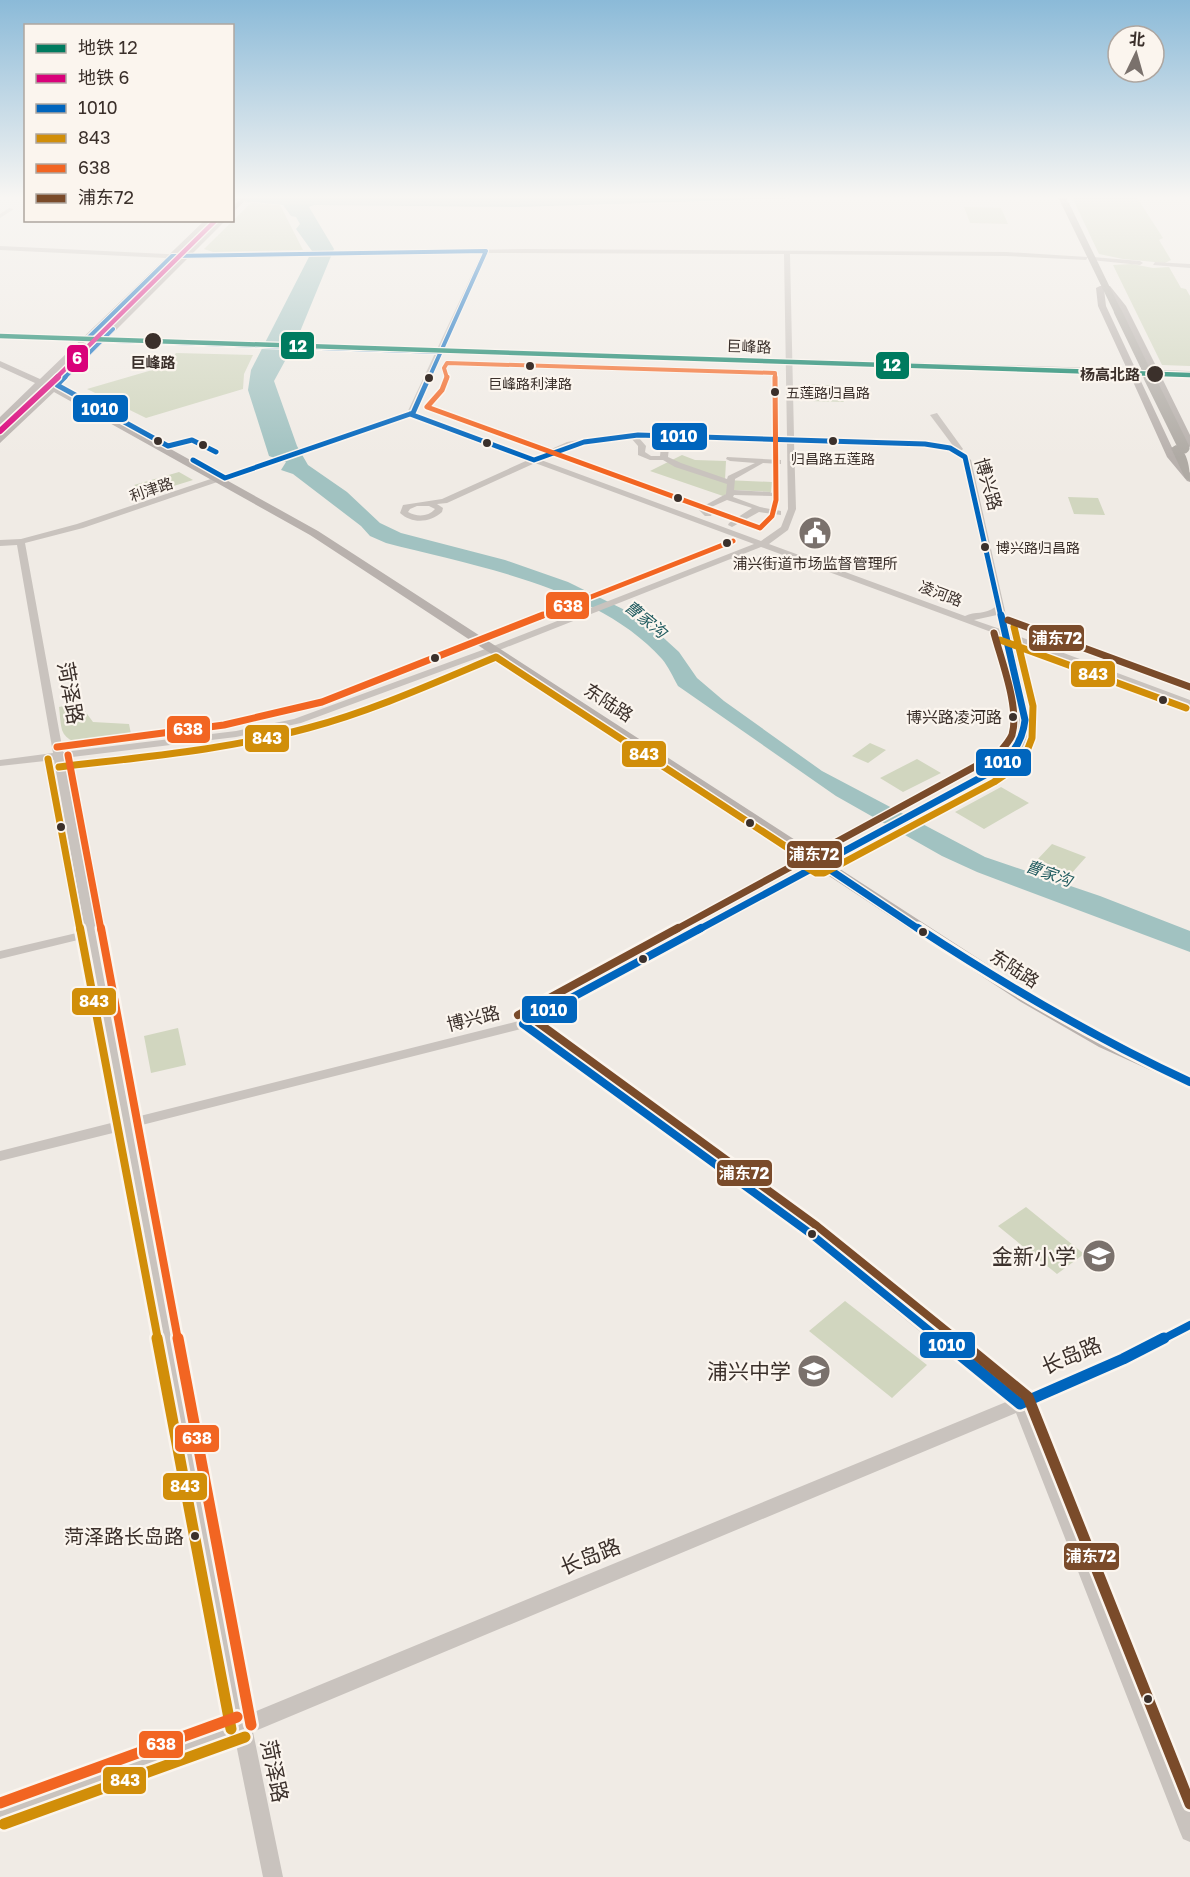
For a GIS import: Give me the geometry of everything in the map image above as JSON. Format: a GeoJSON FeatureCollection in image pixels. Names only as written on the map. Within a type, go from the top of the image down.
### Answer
{"type":"FeatureCollection","features":[{"type":"Feature","properties":{"kind":"highway"},"geometry":{"type":"LineString","coordinates":[[1100,283],[1190,461]]}},
{"type":"Feature","properties":{"kind":"highway"},"geometry":{"type":"LineString","coordinates":[[1183,447],[1190,479]]}},
{"type":"Feature","properties":{"kind":"main road"},"geometry":{"type":"LineString","coordinates":[[0,422],[145,283]]}},
{"type":"Feature","properties":{"kind":"main road"},"geometry":{"type":"LineString","coordinates":[[0,440],[160,283]]}},
{"type":"Feature","properties":{"kind":"main road"},"geometry":{"type":"LineString","coordinates":[[1103,288],[1102,306],[1132,373],[1172,457],[1190,479]]}},
{"type":"Feature","properties":{"kind":"main road"},"geometry":{"type":"LineString","coordinates":[[1103,288],[1122,306],[1155,373],[1183,447]]}},
{"type":"Feature","properties":{"kind":"main road","name":"巨峰路"},"geometry":{"type":"LineString","coordinates":[[86,340],[1190,373]]}},
{"type":"Feature","properties":{"kind":"main road","name":"东陆路"},"geometry":{"type":"LineString","coordinates":[[0,362],[56,387],[304,526],[828,859],[1062,1012],[1127,1046],[1190,1074]]}},
{"type":"Feature","properties":{"kind":"main road","name":"东陆路"},"geometry":{"type":"LineString","coordinates":[[828,859],[1056,1017],[1105,1043],[1190,1082]]}},
{"type":"Feature","properties":{"kind":"street"},"geometry":{"type":"LineString","coordinates":[[412,414],[472,283]]}},
{"type":"Feature","properties":{"kind":"street"},"geometry":{"type":"LineString","coordinates":[[0,763],[228,735],[283,724],[325,712],[763,542],[785,528],[792,513],[788,440],[785,283]]}},
{"type":"Feature","properties":{"kind":"street","name":"利津路"},"geometry":{"type":"LineString","coordinates":[[0,543],[21,542],[100,520],[412,414]]}},
{"type":"Feature","properties":{"kind":"street","name":"凌河路"},"geometry":{"type":"LineString","coordinates":[[412,414],[969,617],[1042,648],[1190,701]]}},
{"type":"Feature","properties":{"kind":"street","name":"博兴路"},"geometry":{"type":"LineString","coordinates":[[0,1156],[523,1024],[995,769],[1010,758],[1020,744],[1025,720],[1000,607],[967,460],[934,415]]}},
{"type":"Feature","properties":{"kind":"street"},"geometry":{"type":"LineString","coordinates":[[444,501],[437,514],[426,518],[412,518],[404,513],[404,509],[409,506],[444,501],[570,444],[615,436],[653,435],[925,444],[958,450]]}},
{"type":"Feature","properties":{"kind":"street"},"geometry":{"type":"LineString","coordinates":[[634,437],[642,446],[641,453],[650,458],[664,458],[729,491],[756,509],[778,513]]}},
{"type":"Feature","properties":{"kind":"street"},"geometry":{"type":"LineString","coordinates":[[664,458],[666,437]]}},
{"type":"Feature","properties":{"kind":"street"},"geometry":{"type":"LineString","coordinates":[[730,459],[778,462]]}},
{"type":"Feature","properties":{"kind":"street"},"geometry":{"type":"LineString","coordinates":[[729,491],[731,478],[759,464],[759,461]]}},
{"type":"Feature","properties":{"kind":"street"},"geometry":{"type":"LineString","coordinates":[[708,514],[702,509],[729,491],[776,494]]}},
{"type":"Feature","properties":{"kind":"street"},"geometry":{"type":"LineString","coordinates":[[426,503],[439,508]]}},
{"type":"Feature","properties":{"kind":"street"},"geometry":{"type":"LineString","coordinates":[[732,525],[756,509]]}},
{"type":"Feature","properties":{"kind":"street","name":"菏泽路"},"geometry":{"type":"LineString","coordinates":[[21,542],[58,757],[127,1125],[241,1727],[273,1877]]}},
{"type":"Feature","properties":{"kind":"street","name":"凌河路"},"geometry":{"type":"LineString","coordinates":[[763,542],[1190,701]]}},
{"type":"Feature","properties":{"kind":"street"},"geometry":{"type":"LineString","coordinates":[[969,617],[995,614],[1000,607]]}},
{"type":"Feature","properties":{"kind":"street"},"geometry":{"type":"LineString","coordinates":[[1011,658],[1015,652],[1022,649],[1042,648]]}},
{"type":"Feature","properties":{"kind":"street"},"geometry":{"type":"LineString","coordinates":[[0,955],[91,933]]}},
{"type":"Feature","properties":{"kind":"street"},"geometry":{"type":"LineString","coordinates":[[523,1024],[811,1234],[1020,1404],[1190,1832]]}},
{"type":"Feature","properties":{"kind":"street","name":"长岛路"},"geometry":{"type":"LineString","coordinates":[[0,1814],[241,1727],[1020,1404],[1123,1359],[1190,1325]]}},
{"type":"Feature","properties":{"kind":"green space"},"geometry":{"type":"Polygon","coordinates":[[[1122,283],[1178,283],[1190,296],[1190,366],[1162,365],[1122,283]]]}},
{"type":"Feature","properties":{"kind":"green space"},"geometry":{"type":"Polygon","coordinates":[[[176,353],[253,355],[244,374],[243,389],[146,418],[87,389],[166,366],[176,353]]]}},
{"type":"Feature","properties":{"kind":"green space"},"geometry":{"type":"Polygon","coordinates":[[[807,384],[842,386],[844,402],[808,401],[807,384]]]}},
{"type":"Feature","properties":{"kind":"green space"},"geometry":{"type":"Polygon","coordinates":[[[682,455],[695,460],[726,461],[725,480],[772,482],[771,492],[734,490],[723,496],[650,471],[682,455]]]}},
{"type":"Feature","properties":{"kind":"green space"},"geometry":{"type":"Polygon","coordinates":[[[179,472],[193,480],[148,494],[134,485],[179,472]]]}},
{"type":"Feature","properties":{"kind":"green space"},"geometry":{"type":"Polygon","coordinates":[[[1068,497],[1098,498],[1105,515],[1074,514],[1068,497]]]}},
{"type":"Feature","properties":{"kind":"green space"},"geometry":{"type":"Polygon","coordinates":[[[79,703],[93,722],[129,724],[132,739],[94,744],[74,741],[67,737],[62,730],[59,707],[79,703]]]}},
{"type":"Feature","properties":{"kind":"green space"},"geometry":{"type":"Polygon","coordinates":[[[870,743],[886,750],[868,763],[852,756],[870,743]]]}},
{"type":"Feature","properties":{"kind":"green space"},"geometry":{"type":"Polygon","coordinates":[[[917,759],[941,773],[903,792],[880,778],[917,759]]]}},
{"type":"Feature","properties":{"kind":"green space"},"geometry":{"type":"Polygon","coordinates":[[[1001,787],[1029,803],[984,829],[955,812],[1001,787]]]}},
{"type":"Feature","properties":{"kind":"green space"},"geometry":{"type":"Polygon","coordinates":[[[1052,844],[1086,857],[1070,875],[1036,861],[1052,844]]]}},
{"type":"Feature","properties":{"kind":"green space"},"geometry":{"type":"Polygon","coordinates":[[[178,1028],[186,1065],[151,1073],[144,1036],[178,1028]]]}},
{"type":"Feature","properties":{"kind":"green space"},"geometry":{"type":"Polygon","coordinates":[[[1026,1207],[1084,1254],[1057,1274],[998,1226],[1026,1207]]]}},
{"type":"Feature","properties":{"kind":"green space"},"geometry":{"type":"Polygon","coordinates":[[[845,1301],[927,1365],[892,1398],[809,1331],[845,1301]]]}},
{"type":"Feature","properties":{"kind":"water","name":"曹家沟"},"geometry":{"type":"Polygon","coordinates":[[[296,283],[320,283],[297,339],[274,381],[297,446],[308,465],[347,492],[380,523],[401,533],[505,560],[568,582],[643,619],[679,652],[697,678],[724,701],[822,771],[985,857],[1100,896],[1190,931],[1190,952],[977,872],[942,856],[836,796],[678,686],[662,659],[635,634],[604,614],[570,597],[533,583],[496,571],[386,543],[370,536],[361,526],[293,474],[281,470],[286,462],[269,456],[248,390],[251,370],[296,283]]]}},
{"type":"Feature","properties":{"kind":"metro line","name":"6"},"geometry":{"type":"LineString","coordinates":[[0,431],[154,283]]}},
{"type":"Feature","properties":{"kind":"metro line","name":"12"},"geometry":{"type":"LineString","coordinates":[[0,336],[1190,375]]}},
{"type":"Feature","properties":{"kind":"transit line","name":"1010"},"geometry":{"type":"LineString","coordinates":[[86,340],[145,283]]}},
{"type":"Feature","properties":{"kind":"transit line","name":"1010"},"geometry":{"type":"LineString","coordinates":[[193,460],[225,478],[413,413],[472,283]]}},
{"type":"Feature","properties":{"kind":"transit line","name":"1010"},"geometry":{"type":"LineString","coordinates":[[113,329],[57,385],[168,446],[192,440],[216,452]]}},
{"type":"Feature","properties":{"kind":"transit line","name":"1010"},"geometry":{"type":"LineString","coordinates":[[86,340],[440,352]]}},
{"type":"Feature","properties":{"kind":"transit line","name":"638"},"geometry":{"type":"LineString","coordinates":[[447,363],[775,373],[776,500],[772,516],[760,528],[427,407],[445,385],[447,374],[444,368],[447,363]]}},
{"type":"Feature","properties":{"kind":"transit line","name":"1010"},"geometry":{"type":"LineString","coordinates":[[410,414],[534,460],[584,442],[638,435],[925,444],[950,448],[965,457],[1025,720],[1022,737],[1014,751],[989,773],[523,1024],[811,1234],[1020,1404],[1123,1359],[1190,1325]]}},
{"type":"Feature","properties":{"kind":"transit line","name":"638"},"geometry":{"type":"LineString","coordinates":[[57,747],[224,725],[322,702],[733,541]]}},
{"type":"Feature","properties":{"kind":"transit line","name":"浦东72"},"geometry":{"type":"LineString","coordinates":[[1008,620],[1190,687]]}},
{"type":"Feature","properties":{"kind":"transit line","name":"843"},"geometry":{"type":"LineString","coordinates":[[801,864],[816,873],[824,873],[994,782],[1021,761],[1028,751],[1034,723],[1030,689],[1014,627]]}},
{"type":"Feature","properties":{"kind":"transit line","name":"浦东72"},"geometry":{"type":"LineString","coordinates":[[518,1015],[995,756],[1003,749],[1012,734],[1013,712],[994,633]]}},
{"type":"Feature","properties":{"kind":"transit line","name":"843"},"geometry":{"type":"LineString","coordinates":[[1000,640],[1186,708]]}},
{"type":"Feature","properties":{"kind":"transit line","name":"843"},"geometry":{"type":"LineString","coordinates":[[59,767],[199,751],[309,728],[417,690],[496,657],[820,869]]}},
{"type":"Feature","properties":{"kind":"transit line","name":"638"},"geometry":{"type":"LineString","coordinates":[[68,755],[251,1725]]}},
{"type":"Feature","properties":{"kind":"transit line","name":"843"},"geometry":{"type":"LineString","coordinates":[[48,759],[231,1729]]}},
{"type":"Feature","properties":{"kind":"transit line","name":"1010"},"geometry":{"type":"LineString","coordinates":[[820,863],[955,953],[1047,1009],[1093,1035],[1190,1082]]}},
{"type":"Feature","properties":{"kind":"transit line","name":"浦东72"},"geometry":{"type":"LineString","coordinates":[[529,1016],[817,1226],[1028,1397],[1190,1804]]}},
{"type":"Feature","properties":{"kind":"transit line","name":"638"},"geometry":{"type":"LineString","coordinates":[[0,1803],[237,1717]]}},
{"type":"Feature","properties":{"kind":"transit line","name":"843"},"geometry":{"type":"LineString","coordinates":[[4,1824],[245,1737]]}},
{"type":"Feature","properties":{"kind":"place","name":"巨峰路"},"geometry":{"type":"Point","coordinates":[153,341]}},
{"type":"Feature","properties":{"kind":"place","name":"巨峰路利津路"},"geometry":{"type":"Point","coordinates":[530,366]}},
{"type":"Feature","properties":{"kind":"place","name":"杨高北路"},"geometry":{"type":"Point","coordinates":[1155,374]}},
{"type":"Feature","properties":{"kind":"place","name":"五莲路归昌路"},"geometry":{"type":"Point","coordinates":[775,392]}},
{"type":"Feature","properties":{"kind":"place","name":"归昌路五莲路"},"geometry":{"type":"Point","coordinates":[833,441]}},
{"type":"Feature","properties":{"kind":"place","name":"浦兴街道市场监督管理所"},"geometry":{"type":"Point","coordinates":[815,533]}},
{"type":"Feature","properties":{"kind":"place","name":"博兴路归昌路"},"geometry":{"type":"Point","coordinates":[985,547]}},
{"type":"Feature","properties":{"kind":"place","name":"博兴路凌河路"},"geometry":{"type":"Point","coordinates":[1013,717]}},
{"type":"Feature","properties":{"kind":"place","name":"金新小学"},"geometry":{"type":"Point","coordinates":[1099,1256]}},
{"type":"Feature","properties":{"kind":"place","name":"浦兴中学"},"geometry":{"type":"Point","coordinates":[814,1371]}},
{"type":"Feature","properties":{"kind":"place","name":"菏泽路长岛路"},"geometry":{"type":"Point","coordinates":[195,1536]}}]}
